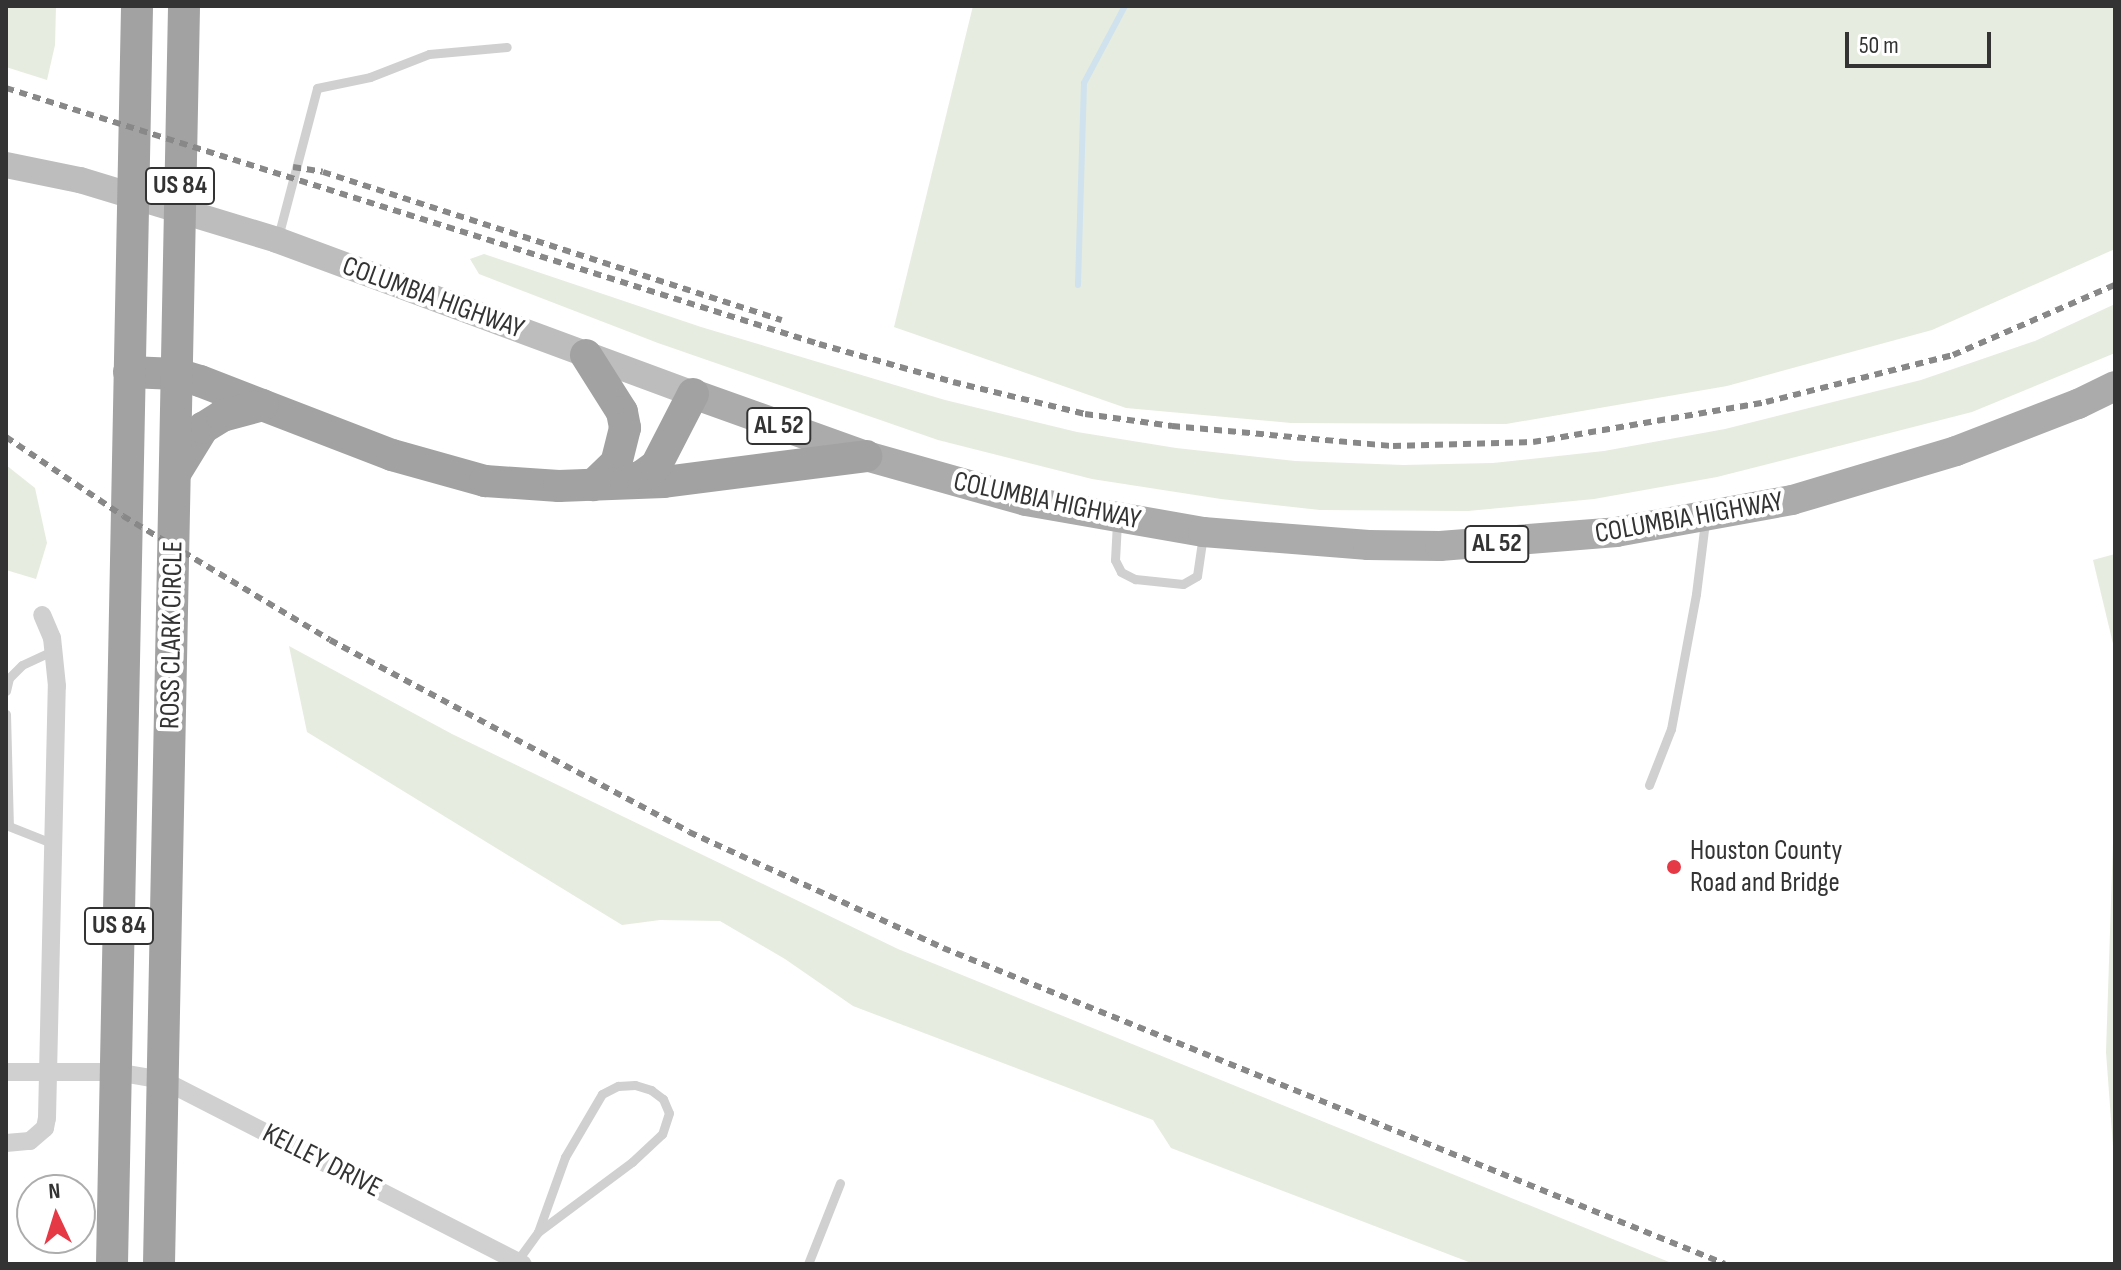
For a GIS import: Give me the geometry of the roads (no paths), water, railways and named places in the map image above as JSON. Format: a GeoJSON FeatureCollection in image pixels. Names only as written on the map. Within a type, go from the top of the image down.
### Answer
{"type":"FeatureCollection","features":[{"type":"Feature","properties":{"kind":"highway","name":"ROSS CLARK CIRCLE"},"geometry":{"type":"LineString","coordinates":[[112,1264],[137,6]]}},
{"type":"Feature","properties":{"kind":"highway","name":"ROSS CLARK CIRCLE"},"geometry":{"type":"LineString","coordinates":[[159,1264],[184,6]]}},
{"type":"Feature","properties":{"kind":"highway"},"geometry":{"type":"LineString","coordinates":[[586,355],[622,412],[625,428],[608,483]]}},
{"type":"Feature","properties":{"kind":"highway"},"geometry":{"type":"LineString","coordinates":[[129,372],[177,374],[392,455],[441,470],[523,485],[664,482],[866,456]]}},
{"type":"Feature","properties":{"kind":"highway"},"geometry":{"type":"LineString","coordinates":[[608,483],[642,476],[656,466],[693,394]]}},
{"type":"Feature","properties":{"kind":"highway"},"geometry":{"type":"LineString","coordinates":[[175,478],[203,428],[222,416],[263,405]]}},
{"type":"Feature","properties":{"kind":"main road","name":"COLUMBIA HIGHWAY"},"geometry":{"type":"LineString","coordinates":[[6,165],[80,180],[277,240],[866,456],[1026,501],[1203,532],[1368,545],[1440,546],[1558,539],[1705,519],[1880,476],[2010,431],[2115,386]]}},
{"type":"Feature","properties":{"kind":"street"},"geometry":{"type":"LineString","coordinates":[[6,1143],[30,1141],[45,1128],[49,1072],[54,650],[42,615]]}},
{"type":"Feature","properties":{"kind":"street","name":"KELLEY DRIVE"},"geometry":{"type":"LineString","coordinates":[[6,1072],[116,1072],[163,1080],[520,1262]]}},
{"type":"Feature","properties":{"kind":"lane"},"geometry":{"type":"LineString","coordinates":[[277,240],[317,88],[370,77],[429,54],[507,47]]}},
{"type":"Feature","properties":{"kind":"lane"},"geometry":{"type":"LineString","coordinates":[[1117,519],[1115,560],[1121,572],[1135,579],[1183,584],[1197,576],[1203,532]]}},
{"type":"Feature","properties":{"kind":"lane"},"geometry":{"type":"LineString","coordinates":[[1649,785],[1671,729],[1696,594],[1705,519]]}},
{"type":"Feature","properties":{"kind":"lane"},"geometry":{"type":"LineString","coordinates":[[6,691],[9,678],[22,665],[54,650]]}},
{"type":"Feature","properties":{"kind":"lane"},"geometry":{"type":"LineString","coordinates":[[6,714],[7,825],[54,844]]}},
{"type":"Feature","properties":{"kind":"lane"},"geometry":{"type":"LineString","coordinates":[[520,1262],[538,1232],[565,1157],[602,1094],[618,1086],[635,1085],[651,1090],[663,1099],[669,1113],[662,1134],[632,1162],[538,1232]]}},
{"type":"Feature","properties":{"kind":"lane"},"geometry":{"type":"LineString","coordinates":[[808,1264],[840,1183]]}},
{"type":"Feature","properties":{"kind":"waterway"},"geometry":{"type":"LineString","coordinates":[[1078,285],[1084,83],[1125,6]]}},
{"type":"Feature","properties":{"kind":"railway"},"geometry":{"type":"LineString","coordinates":[[6,88],[819,344],[953,382],[1085,414],[1172,426],[1393,446],[1533,442],[1766,402],[1953,355],[2115,285]]}},
{"type":"Feature","properties":{"kind":"railway"},"geometry":{"type":"LineString","coordinates":[[293,167],[323,172],[782,320]]}},
{"type":"Feature","properties":{"kind":"railway"},"geometry":{"type":"LineString","coordinates":[[6,437],[123,516],[330,640],[689,832],[943,948],[1725,1264]]}},
{"type":"Feature","properties":{"kind":"place","name":"Houston County Road and Bridge"},"geometry":{"type":"Point","coordinates":[1674,867]}}]}
